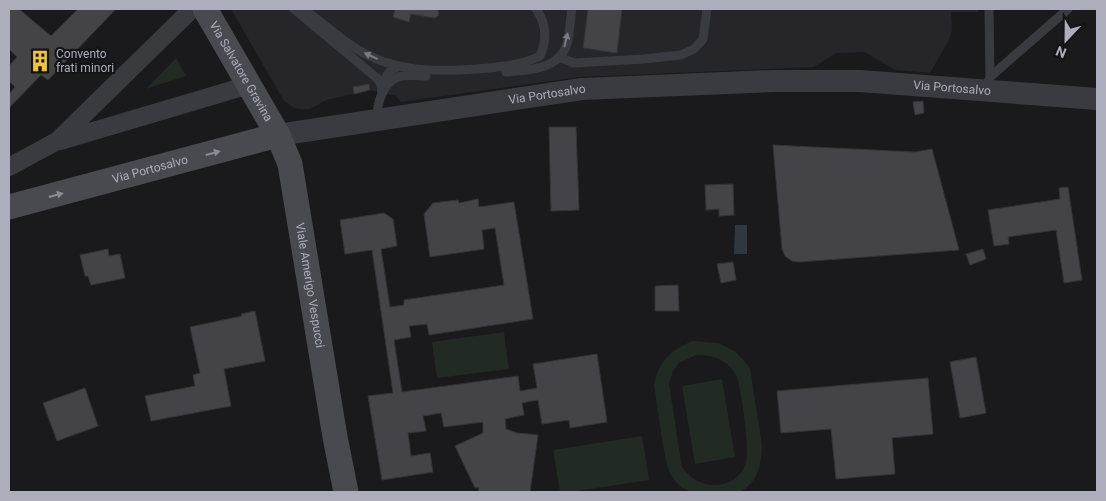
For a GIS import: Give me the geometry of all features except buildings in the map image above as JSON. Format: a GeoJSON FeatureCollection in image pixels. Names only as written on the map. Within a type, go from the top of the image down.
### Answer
{"type":"FeatureCollection","features":[{"type":"Feature","properties":{"kind":"main road","name":"Via Salvatore Gravina"},"geometry":{"type":"LineString","coordinates":[[205,9],[278,135]]}},
{"type":"Feature","properties":{"kind":"main road","name":"Via Portosalvo"},"geometry":{"type":"LineString","coordinates":[[9,207],[278,135]]}},
{"type":"Feature","properties":{"kind":"main road","name":"Viale Amerigo Vespucci"},"geometry":{"type":"LineString","coordinates":[[278,135],[290,164],[335,437]]}},
{"type":"Feature","properties":{"kind":"main road"},"geometry":{"type":"LineString","coordinates":[[328,492],[335,437]]}},
{"type":"Feature","properties":{"kind":"main road"},"geometry":{"type":"LineString","coordinates":[[335,437],[346,492]]}},
{"type":"Feature","properties":{"kind":"street"},"geometry":{"type":"LineString","coordinates":[[57,141],[192,9]]}},
{"type":"Feature","properties":{"kind":"street","name":"Via Portosalvo"},"geometry":{"type":"LineString","coordinates":[[278,135],[582,88],[773,81],[987,84],[1097,98]]}},
{"type":"Feature","properties":{"kind":"street"},"geometry":{"type":"LineString","coordinates":[[9,167],[57,141],[249,85]]}},
{"type":"Feature","properties":{"kind":"lane"},"geometry":{"type":"LineString","coordinates":[[294,9],[365,67],[378,79],[382,89]]}},
{"type":"Feature","properties":{"kind":"lane"},"geometry":{"type":"LineString","coordinates":[[304,9],[356,48],[397,67],[445,71],[510,66],[531,61],[540,56],[544,47],[545,30],[543,18],[536,9]]}},
{"type":"Feature","properties":{"kind":"lane"},"geometry":{"type":"LineString","coordinates":[[382,89],[397,77],[408,75],[445,77],[541,68],[555,62],[567,44],[572,9]]}},
{"type":"Feature","properties":{"kind":"lane"},"geometry":{"type":"LineString","coordinates":[[559,57],[574,63],[681,55],[694,49],[703,40],[707,9]]}},
{"type":"Feature","properties":{"kind":"lane"},"geometry":{"type":"LineString","coordinates":[[987,84],[989,9]]}},
{"type":"Feature","properties":{"kind":"lane"},"geometry":{"type":"LineString","coordinates":[[987,84],[1068,9]]}},
{"type":"Feature","properties":{"kind":"lane"},"geometry":{"type":"LineString","coordinates":[[378,120],[377,108],[382,89],[389,72],[397,67]]}},
{"type":"Feature","properties":{"kind":"shaded area"},"geometry":{"type":"Polygon","coordinates":[[[231,9],[978,9],[978,12],[951,12],[952,30],[948,42],[930,73],[895,70],[865,52],[836,53],[814,67],[580,77],[401,102],[396,96],[370,90],[326,100],[310,109],[301,109],[294,108],[284,101],[231,9]]]}},
{"type":"Feature","properties":{"kind":"shaded area"},"geometry":{"type":"Polygon","coordinates":[[[176,58],[186,76],[146,89],[176,58]]]}},
{"type":"Feature","properties":{"kind":"shaded area"},"geometry":{"type":"Polygon","coordinates":[[[735,225],[747,225],[747,254],[734,254],[735,225]]]}},
{"type":"Feature","properties":{"kind":"shaded area"},"geometry":{"type":"Polygon","coordinates":[[[504,332],[509,369],[437,378],[432,342],[504,332]]]}},
{"type":"Feature","properties":{"kind":"shaded area"},"geometry":{"type":"Polygon","coordinates":[[[693,341],[719,343],[736,352],[750,368],[762,452],[760,465],[755,477],[747,487],[735,493],[689,491],[680,486],[668,469],[654,385],[659,369],[667,357],[672,352],[693,341]],[[696,355],[679,363],[673,371],[669,384],[682,467],[690,476],[703,483],[710,485],[725,484],[732,481],[743,470],[747,457],[740,389],[735,373],[727,364],[713,357],[696,355]]]}},
{"type":"Feature","properties":{"kind":"shaded area"},"geometry":{"type":"Polygon","coordinates":[[[722,379],[735,457],[695,464],[682,386],[722,379]]]}},
{"type":"Feature","properties":{"kind":"shaded area"},"geometry":{"type":"Polygon","coordinates":[[[642,436],[649,480],[560,492],[553,450],[642,436]]]}},
{"type":"Feature","properties":{"kind":"place","name":"Convento frati minori"},"geometry":{"type":"Point","coordinates":[40,61]}}]}
